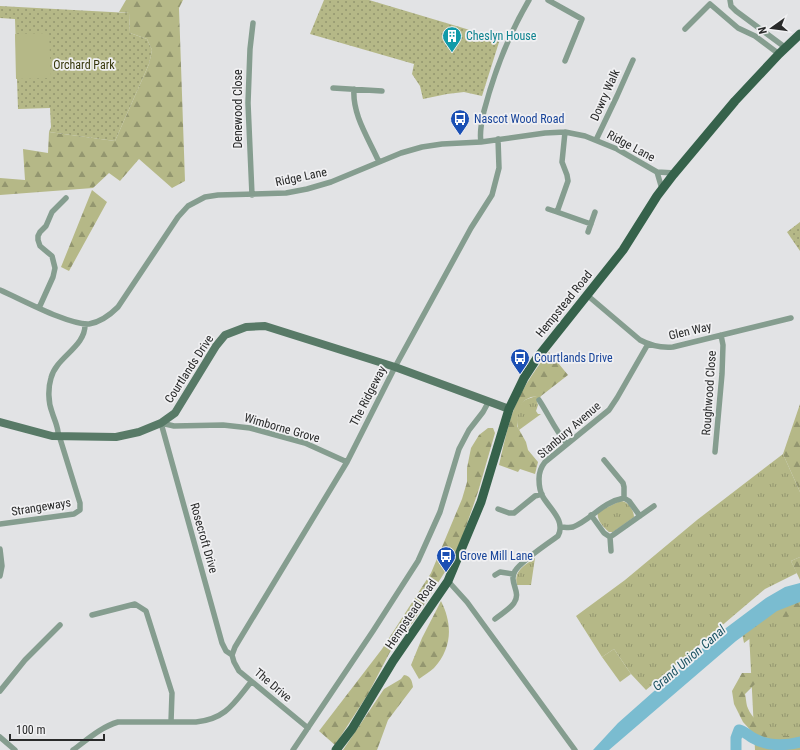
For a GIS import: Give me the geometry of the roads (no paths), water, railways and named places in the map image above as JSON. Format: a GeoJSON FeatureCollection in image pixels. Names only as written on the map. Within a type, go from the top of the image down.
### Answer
{"type":"FeatureCollection","features":[{"type":"Feature","properties":{"kind":"main road","name":"Hempstead Road"},"geometry":{"type":"LineString","coordinates":[[336,750],[352,729],[393,661],[448,581],[482,502],[509,409],[524,378],[537,358],[623,250],[662,189],[736,101],[782,51],[800,34]]}},
{"type":"Feature","properties":{"kind":"street"},"geometry":{"type":"LineString","coordinates":[[481,142],[480,133],[483,116],[498,65],[516,24],[529,0]]}},
{"type":"Feature","properties":{"kind":"street"},"geometry":{"type":"LineString","coordinates":[[548,0],[582,18],[565,61]]}},
{"type":"Feature","properties":{"kind":"street"},"geometry":{"type":"LineString","coordinates":[[730,0],[731,6],[736,12],[782,51]]}},
{"type":"Feature","properties":{"kind":"street"},"geometry":{"type":"LineString","coordinates":[[685,29],[710,4],[742,31],[755,36],[782,51]]}},
{"type":"Feature","properties":{"kind":"street","name":"Denewood Close"},"geometry":{"type":"LineString","coordinates":[[252,23],[248,103],[252,195]]}},
{"type":"Feature","properties":{"kind":"street","name":"Dowry Walk"},"geometry":{"type":"LineString","coordinates":[[596,140],[633,60]]}},
{"type":"Feature","properties":{"kind":"street"},"geometry":{"type":"LineString","coordinates":[[333,88],[382,91]]}},
{"type":"Feature","properties":{"kind":"street"},"geometry":{"type":"LineString","coordinates":[[354,89],[356,110],[379,162]]}},
{"type":"Feature","properties":{"kind":"street"},"geometry":{"type":"LineString","coordinates":[[557,212],[568,181],[562,162],[565,132]]}},
{"type":"Feature","properties":{"kind":"street","name":"Ridge Lane"},"geometry":{"type":"LineString","coordinates":[[85,324],[91,324],[105,318],[118,307],[178,217],[188,206],[200,199],[211,196],[286,193],[307,189],[331,182],[412,149],[431,145],[481,142],[545,133],[565,132],[585,136],[617,149],[656,172],[675,173]]}},
{"type":"Feature","properties":{"kind":"street","name":"The Ridgeway"},"geometry":{"type":"LineString","coordinates":[[232,655],[347,462],[395,367],[471,228],[492,195],[499,168],[498,139]]}},
{"type":"Feature","properties":{"kind":"street","name":"Ridge Lane"},"geometry":{"type":"LineString","coordinates":[[656,172],[662,189]]}},
{"type":"Feature","properties":{"kind":"street"},"geometry":{"type":"LineString","coordinates":[[39,308],[53,277],[55,268],[52,256],[40,246],[38,236],[46,226],[52,212],[66,198]]}},
{"type":"Feature","properties":{"kind":"street"},"geometry":{"type":"LineString","coordinates":[[548,209],[591,224]]}},
{"type":"Feature","properties":{"kind":"street"},"geometry":{"type":"LineString","coordinates":[[588,232],[595,212]]}},
{"type":"Feature","properties":{"kind":"street"},"geometry":{"type":"LineString","coordinates":[[0,290],[70,321],[85,324],[83,336],[54,370],[51,377],[49,390],[50,405],[57,424],[59,436]]}},
{"type":"Feature","properties":{"kind":"street","name":"Glen Way"},"geometry":{"type":"LineString","coordinates":[[587,295],[640,340],[659,348],[673,347],[791,318]]}},
{"type":"Feature","properties":{"kind":"street","name":"Courtlands Drive"},"geometry":{"type":"LineString","coordinates":[[0,422],[42,434],[59,436],[116,437],[139,432],[161,423],[178,409],[220,340],[225,336],[246,327],[265,326],[395,367],[509,409]]}},
{"type":"Feature","properties":{"kind":"street","name":"Roughwood Close"},"geometry":{"type":"LineString","coordinates":[[715,452],[722,374],[722,335]]}},
{"type":"Feature","properties":{"kind":"street","name":"Stanbury Avenue"},"geometry":{"type":"LineString","coordinates":[[560,527],[556,515],[542,494],[539,480],[542,467],[567,444],[609,410],[648,344]]}},
{"type":"Feature","properties":{"kind":"street"},"geometry":{"type":"LineString","coordinates":[[539,400],[554,427],[567,444]]}},
{"type":"Feature","properties":{"kind":"street","name":"Hempstead Road"},"geometry":{"type":"LineString","coordinates":[[293,750],[369,638],[418,561],[440,512],[459,449],[469,430],[483,412],[489,401]]}},
{"type":"Feature","properties":{"kind":"street","name":"Wimborne Grove"},"geometry":{"type":"LineString","coordinates":[[161,423],[174,426],[223,424],[250,428],[306,444],[347,462]]}},
{"type":"Feature","properties":{"kind":"street","name":"Rosecroft Drive"},"geometry":{"type":"LineString","coordinates":[[161,423],[222,643],[226,651],[232,655]]}},
{"type":"Feature","properties":{"kind":"street","name":"Strangeways"},"geometry":{"type":"LineString","coordinates":[[0,524],[74,514],[79,511],[80,503],[59,436]]}},
{"type":"Feature","properties":{"kind":"street"},"geometry":{"type":"LineString","coordinates":[[604,460],[623,483],[624,498]]}},
{"type":"Feature","properties":{"kind":"street"},"geometry":{"type":"LineString","coordinates":[[498,509],[514,514],[535,496],[542,494]]}},
{"type":"Feature","properties":{"kind":"street"},"geometry":{"type":"LineString","coordinates":[[495,619],[512,605],[516,599],[517,593],[513,584],[513,574],[518,566],[558,536],[560,527],[574,526],[611,502],[624,498],[629,501],[640,516]]}},
{"type":"Feature","properties":{"kind":"street"},"geometry":{"type":"LineString","coordinates":[[610,537],[654,506]]}},
{"type":"Feature","properties":{"kind":"street"},"geometry":{"type":"LineString","coordinates":[[590,515],[604,533],[610,537]]}},
{"type":"Feature","properties":{"kind":"street"},"geometry":{"type":"LineString","coordinates":[[610,537],[611,551]]}},
{"type":"Feature","properties":{"kind":"street"},"geometry":{"type":"LineString","coordinates":[[0,549],[2,566],[0,576]]}},
{"type":"Feature","properties":{"kind":"street"},"geometry":{"type":"LineString","coordinates":[[495,575],[500,572],[513,574]]}},
{"type":"Feature","properties":{"kind":"street"},"geometry":{"type":"LineString","coordinates":[[448,581],[467,602],[575,750]]}},
{"type":"Feature","properties":{"kind":"street"},"geometry":{"type":"LineString","coordinates":[[92,616],[135,604],[146,611],[172,693],[171,722]]}},
{"type":"Feature","properties":{"kind":"street"},"geometry":{"type":"LineString","coordinates":[[0,690],[25,660],[60,625]]}},
{"type":"Feature","properties":{"kind":"street","name":"The Drive"},"geometry":{"type":"LineString","coordinates":[[232,655],[235,667],[251,682],[308,728]]}},
{"type":"Feature","properties":{"kind":"street"},"geometry":{"type":"LineString","coordinates":[[73,750],[97,732],[118,722],[205,721],[216,718],[226,711],[251,682]]}},
{"type":"Feature","properties":{"kind":"street"},"geometry":{"type":"LineString","coordinates":[[0,737],[15,750]]}},
{"type":"Feature","properties":{"kind":"water"},"geometry":{"type":"Polygon","coordinates":[[[800,583],[800,602],[777,611],[736,641],[609,750],[593,750],[618,723],[722,631],[766,598],[785,587],[800,583]]]}},
{"type":"Feature","properties":{"kind":"waterway"},"geometry":{"type":"LineString","coordinates":[[736,750],[736,738],[739,730],[764,743],[782,745],[800,742]]}},
{"type":"Feature","properties":{"kind":"place","name":"Cheslyn House"},"geometry":{"type":"Point","coordinates":[452,53]}},
{"type":"Feature","properties":{"kind":"place","name":"Nascot Wood Road"},"geometry":{"type":"Point","coordinates":[460,136]}},
{"type":"Feature","properties":{"kind":"place","name":"Courtlands Drive"},"geometry":{"type":"Point","coordinates":[520,375]}},
{"type":"Feature","properties":{"kind":"place","name":"Grove Mill Lane"},"geometry":{"type":"Point","coordinates":[446,573]}},
{"type":"Feature","properties":{"kind":"park label","name":"Orchard Park"},"geometry":{"type":"Point","coordinates":[84,65]}},
{"type":"Feature","properties":{"kind":"water label","name":"Grand Union Canal"},"geometry":{"type":"Point","coordinates":[689,658]}}]}
